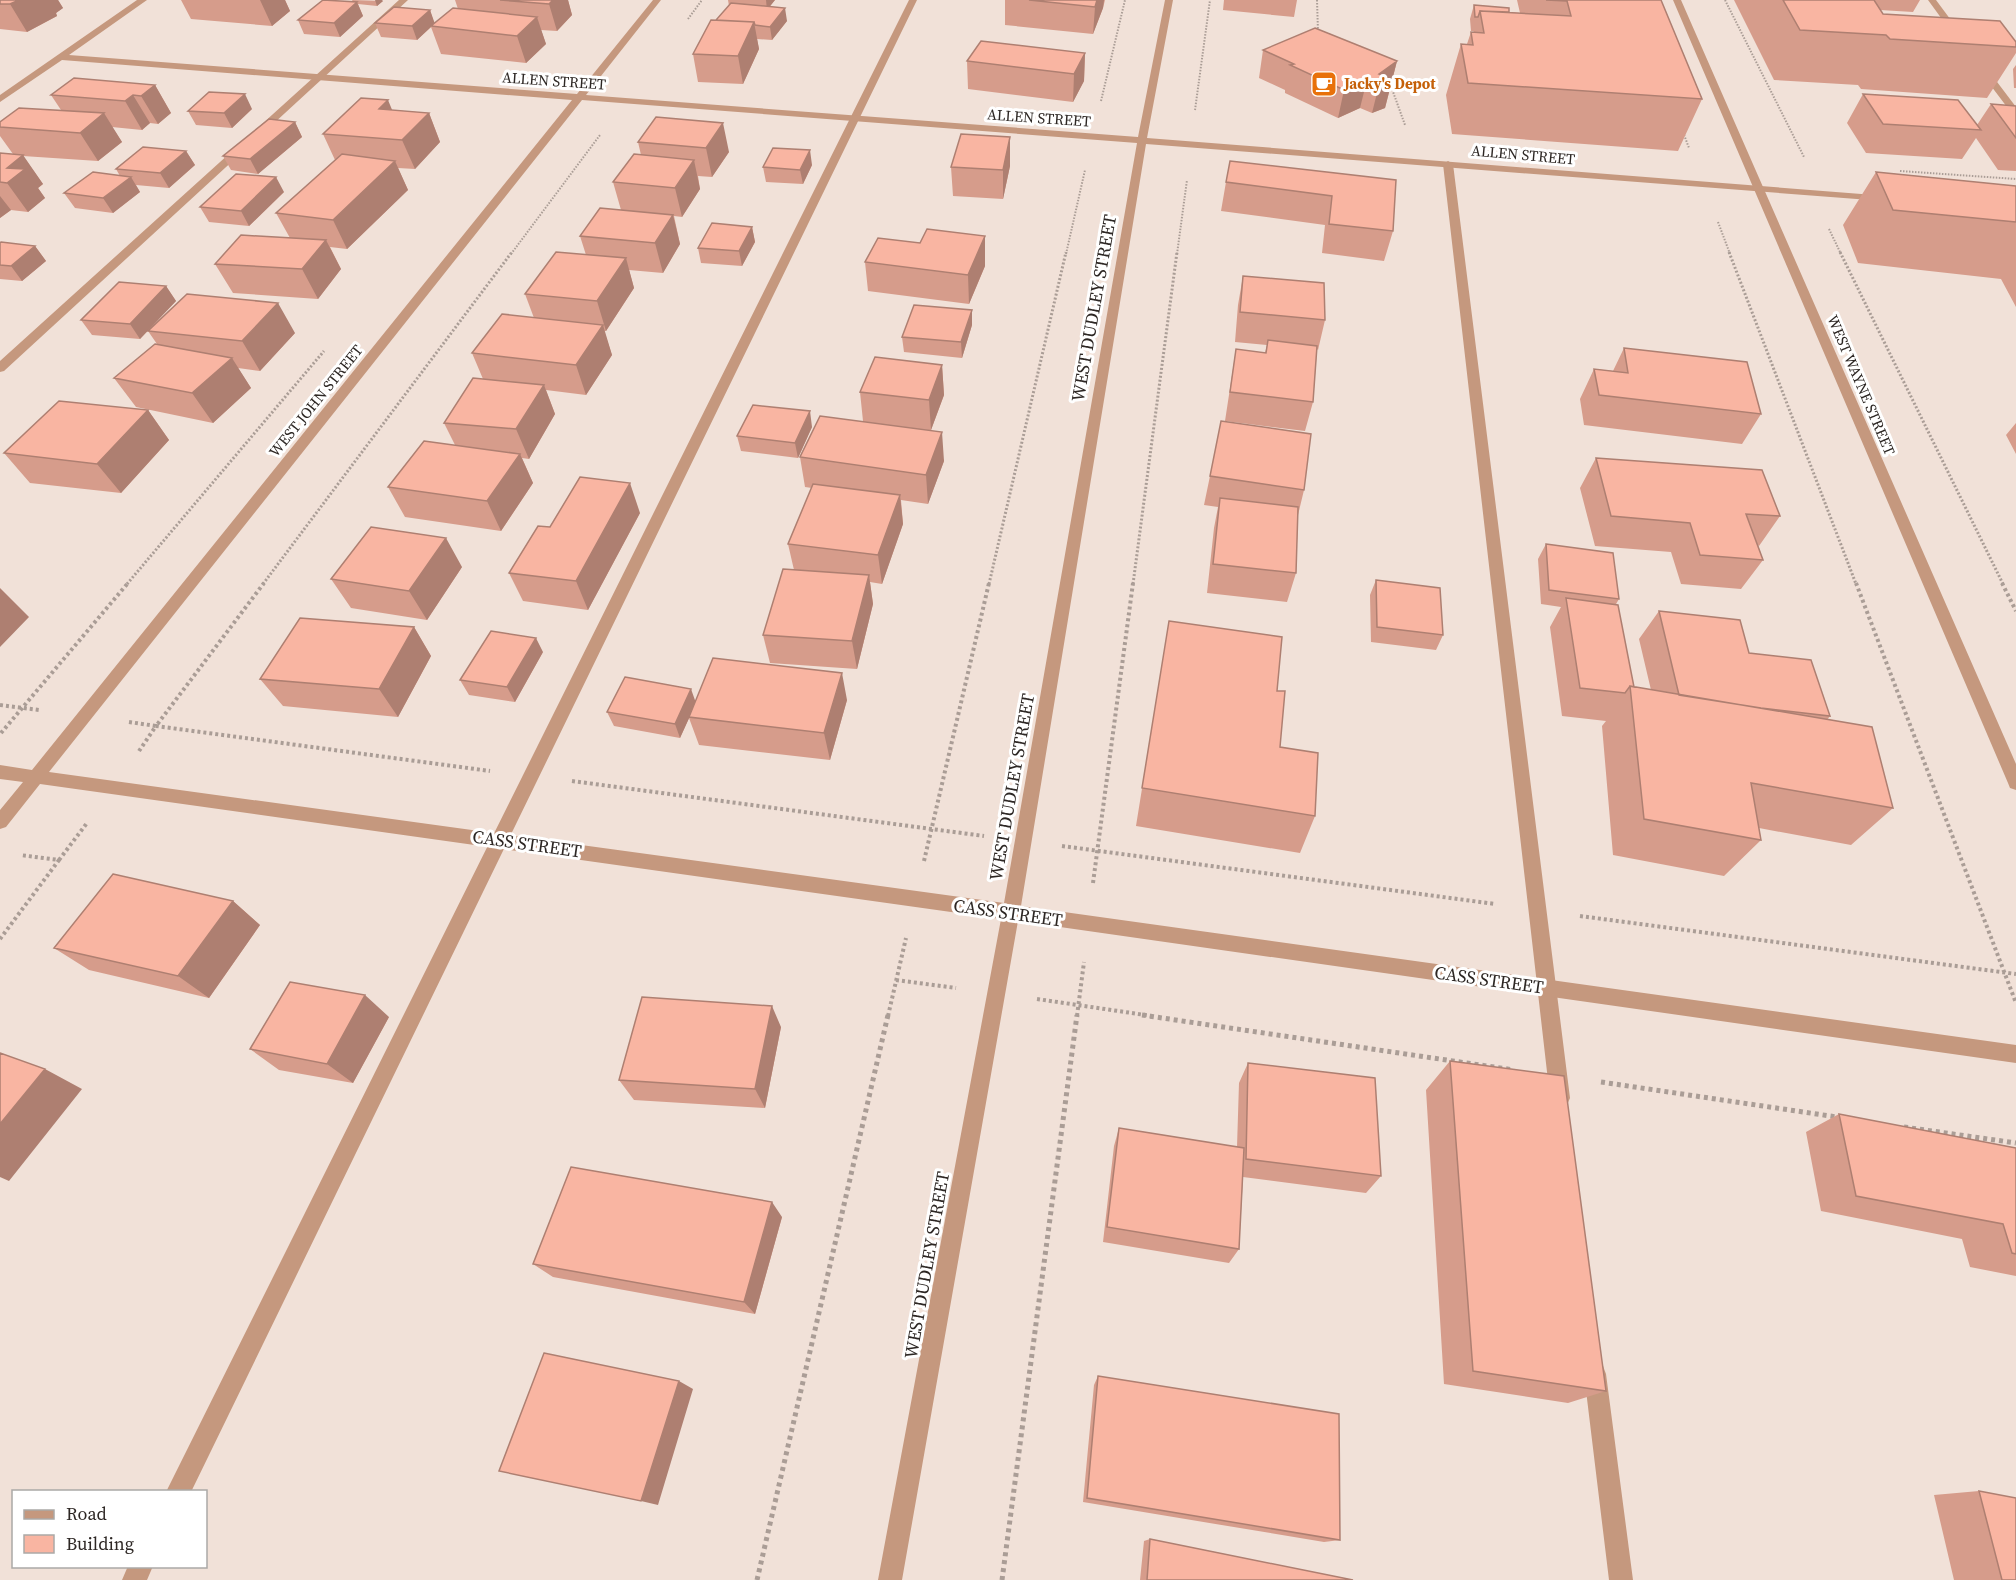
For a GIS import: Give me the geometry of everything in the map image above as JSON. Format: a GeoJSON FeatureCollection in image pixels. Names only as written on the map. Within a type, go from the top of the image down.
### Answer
{"type":"FeatureCollection","features":[{"type":"Feature","properties":{"kind":"street"},"geometry":{"type":"LineString","coordinates":[[0,99],[143,0]]}},
{"type":"Feature","properties":{"kind":"street"},"geometry":{"type":"LineString","coordinates":[[0,368],[404,0]]}},
{"type":"Feature","properties":{"kind":"street","name":"WEST JOHN STREET"},"geometry":{"type":"LineString","coordinates":[[0,822],[657,0]]}},
{"type":"Feature","properties":{"kind":"street"},"geometry":{"type":"LineString","coordinates":[[178,1490],[913,0]]}},
{"type":"Feature","properties":{"kind":"street","name":"WEST DUDLEY STREET"},"geometry":{"type":"LineString","coordinates":[[890,1580],[1011,913],[1142,141],[1169,0]]}},
{"type":"Feature","properties":{"kind":"street","name":"WEST WAYNE STREET"},"geometry":{"type":"LineString","coordinates":[[1677,0],[2016,783]]}},
{"type":"Feature","properties":{"kind":"street"},"geometry":{"type":"LineString","coordinates":[[1932,0],[1960,37],[1969,42]]}},
{"type":"Feature","properties":{"kind":"street"},"geometry":{"type":"LineString","coordinates":[[1974,56],[2016,113]]}},
{"type":"Feature","properties":{"kind":"street","name":"ALLEN STREET"},"geometry":{"type":"LineString","coordinates":[[59,57],[1899,199]]}},
{"type":"Feature","properties":{"kind":"street"},"geometry":{"type":"LineString","coordinates":[[1448,164],[1562,1111]]}},
{"type":"Feature","properties":{"kind":"street","name":"CASS STREET"},"geometry":{"type":"LineString","coordinates":[[0,772],[500,840],[2016,1054]]}},
{"type":"Feature","properties":{"kind":"street"},"geometry":{"type":"LineString","coordinates":[[1593,1357],[1621,1580]]}},
{"type":"Feature","properties":{"kind":"path"},"geometry":{"type":"LineString","coordinates":[[1002,1580],[1079,1006],[1096,851],[1210,0]]}},
{"type":"Feature","properties":{"kind":"path"},"geometry":{"type":"LineString","coordinates":[[1317,0],[1318,34]]}},
{"type":"Feature","properties":{"kind":"path"},"geometry":{"type":"LineString","coordinates":[[1725,0],[1814,178],[1819,210],[2016,611]]}},
{"type":"Feature","properties":{"kind":"path"},"geometry":{"type":"LineString","coordinates":[[1381,84],[1392,89],[1406,128]]}},
{"type":"Feature","properties":{"kind":"path"},"geometry":{"type":"LineString","coordinates":[[1682,130],[2016,1003]]}},
{"type":"Feature","properties":{"kind":"path"},"geometry":{"type":"LineString","coordinates":[[1900,171],[2016,179]]}},
{"type":"Feature","properties":{"kind":"path"},"geometry":{"type":"LineString","coordinates":[[0,734],[331,343]]}},
{"type":"Feature","properties":{"kind":"path"},"geometry":{"type":"LineString","coordinates":[[156,726],[2016,974]]}},
{"type":"Feature","properties":{"kind":"path"},"geometry":{"type":"LineString","coordinates":[[0,939],[59,861],[12,853]]}},
{"type":"Feature","properties":{"kind":"path"},"geometry":{"type":"LineString","coordinates":[[896,980],[1840,1117]]}},
{"type":"Feature","properties":{"kind":"path"},"geometry":{"type":"LineString","coordinates":[[1898,1126],[2016,1143]]}},
{"type":"Feature","properties":{"kind":"building"},"geometry":{"type":"Polygon","coordinates":[[[0,0],[19,0],[10,4],[0,4],[0,0]]]}},
{"type":"Feature","properties":{"kind":"building"},"geometry":{"type":"Polygon","coordinates":[[[323,0],[357,2],[334,23],[298,20],[323,0]]]}},
{"type":"Feature","properties":{"kind":"building"},"geometry":{"type":"Polygon","coordinates":[[[500,0],[553,0],[549,4],[500,0]]]}},
{"type":"Feature","properties":{"kind":"building"},"geometry":{"type":"Polygon","coordinates":[[[1029,0],[1097,0],[1095,7],[1029,0]]]}},
{"type":"Feature","properties":{"kind":"building"},"geometry":{"type":"Polygon","coordinates":[[[1546,0],[1661,0],[1702,99],[1468,83],[1461,44],[1473,45],[1471,32],[1484,33],[1480,11],[1571,16],[1567,1],[1546,0]]]}},
{"type":"Feature","properties":{"kind":"building"},"geometry":{"type":"Polygon","coordinates":[[[1783,0],[1874,0],[1883,14],[2000,21],[2016,42],[2016,47],[1890,39],[1886,35],[1800,30],[1783,0]]]}},
{"type":"Feature","properties":{"kind":"building"},"geometry":{"type":"Polygon","coordinates":[[[731,3],[785,8],[770,27],[755,25],[754,22],[716,20],[731,3]]]}},
{"type":"Feature","properties":{"kind":"building"},"geometry":{"type":"Polygon","coordinates":[[[1474,5],[1509,8],[1509,12],[1480,11],[1478,17],[1475,17],[1474,5]]]}},
{"type":"Feature","properties":{"kind":"building"},"geometry":{"type":"Polygon","coordinates":[[[394,7],[430,10],[412,26],[375,23],[394,7]]]}},
{"type":"Feature","properties":{"kind":"building"},"geometry":{"type":"Polygon","coordinates":[[[453,8],[537,17],[517,36],[431,26],[453,8]]]}},
{"type":"Feature","properties":{"kind":"building"},"geometry":{"type":"Polygon","coordinates":[[[711,20],[754,22],[738,56],[693,54],[711,20]]]}},
{"type":"Feature","properties":{"kind":"building"},"geometry":{"type":"Polygon","coordinates":[[[1315,28],[1397,61],[1379,74],[1392,79],[1379,85],[1367,80],[1344,90],[1263,50],[1315,28]]]}},
{"type":"Feature","properties":{"kind":"building"},"geometry":{"type":"Polygon","coordinates":[[[981,41],[1085,53],[1074,74],[967,61],[981,41]]]}},
{"type":"Feature","properties":{"kind":"building"},"geometry":{"type":"Polygon","coordinates":[[[74,78],[155,85],[141,96],[133,95],[125,101],[51,95],[74,78]]]}},
{"type":"Feature","properties":{"kind":"building"},"geometry":{"type":"Polygon","coordinates":[[[209,92],[245,94],[224,113],[188,111],[209,92]]]}},
{"type":"Feature","properties":{"kind":"building"},"geometry":{"type":"Polygon","coordinates":[[[1863,94],[1958,100],[1981,130],[1883,124],[1863,94]]]}},
{"type":"Feature","properties":{"kind":"building"},"geometry":{"type":"Polygon","coordinates":[[[361,98],[388,100],[379,109],[429,113],[402,140],[323,134],[361,98]]]}},
{"type":"Feature","properties":{"kind":"building"},"geometry":{"type":"Polygon","coordinates":[[[1991,104],[2016,106],[2016,138],[1991,104]]]}},
{"type":"Feature","properties":{"kind":"building"},"geometry":{"type":"Polygon","coordinates":[[[19,108],[104,113],[80,133],[0,127],[0,122],[19,108]]]}},
{"type":"Feature","properties":{"kind":"building"},"geometry":{"type":"Polygon","coordinates":[[[656,117],[723,123],[706,148],[638,142],[656,117]]]}},
{"type":"Feature","properties":{"kind":"building"},"geometry":{"type":"Polygon","coordinates":[[[269,119],[295,122],[250,159],[223,156],[269,119]]]}},
{"type":"Feature","properties":{"kind":"building"},"geometry":{"type":"Polygon","coordinates":[[[961,134],[1010,137],[1003,170],[951,167],[961,134]]]}},
{"type":"Feature","properties":{"kind":"building"},"geometry":{"type":"Polygon","coordinates":[[[143,147],[186,151],[160,173],[116,169],[143,147]]]}},
{"type":"Feature","properties":{"kind":"building"},"geometry":{"type":"Polygon","coordinates":[[[773,148],[810,150],[800,170],[763,167],[773,148]]]}},
{"type":"Feature","properties":{"kind":"building"},"geometry":{"type":"Polygon","coordinates":[[[0,153],[23,155],[7,168],[25,169],[7,183],[0,182],[0,153]]]}},
{"type":"Feature","properties":{"kind":"building"},"geometry":{"type":"Polygon","coordinates":[[[342,154],[395,161],[333,220],[276,213],[342,154]]]}},
{"type":"Feature","properties":{"kind":"building"},"geometry":{"type":"Polygon","coordinates":[[[634,154],[694,160],[675,188],[613,182],[634,154]]]}},
{"type":"Feature","properties":{"kind":"building"},"geometry":{"type":"Polygon","coordinates":[[[1230,161],[1396,180],[1393,231],[1329,224],[1332,196],[1226,182],[1230,161]]]}},
{"type":"Feature","properties":{"kind":"building"},"geometry":{"type":"Polygon","coordinates":[[[93,172],[131,177],[103,198],[64,193],[93,172]]]}},
{"type":"Feature","properties":{"kind":"building"},"geometry":{"type":"Polygon","coordinates":[[[1876,172],[2016,186],[2016,222],[1893,210],[1876,172]]]}},
{"type":"Feature","properties":{"kind":"building"},"geometry":{"type":"Polygon","coordinates":[[[236,174],[276,177],[241,211],[200,207],[236,174]]]}},
{"type":"Feature","properties":{"kind":"building"},"geometry":{"type":"Polygon","coordinates":[[[600,208],[673,215],[655,243],[580,236],[600,208]]]}},
{"type":"Feature","properties":{"kind":"building"},"geometry":{"type":"Polygon","coordinates":[[[712,223],[752,227],[739,251],[698,248],[712,223]]]}},
{"type":"Feature","properties":{"kind":"building"},"geometry":{"type":"Polygon","coordinates":[[[927,229],[985,236],[968,275],[865,262],[878,238],[920,243],[927,229]]]}},
{"type":"Feature","properties":{"kind":"building"},"geometry":{"type":"Polygon","coordinates":[[[241,235],[326,240],[302,269],[215,264],[241,235]]]}},
{"type":"Feature","properties":{"kind":"building"},"geometry":{"type":"Polygon","coordinates":[[[1,242],[35,246],[11,266],[0,265],[1,242]]]}},
{"type":"Feature","properties":{"kind":"building"},"geometry":{"type":"Polygon","coordinates":[[[556,252],[626,258],[597,301],[525,294],[556,252]]]}},
{"type":"Feature","properties":{"kind":"building"},"geometry":{"type":"Polygon","coordinates":[[[1243,276],[1324,283],[1325,320],[1240,312],[1243,276]]]}},
{"type":"Feature","properties":{"kind":"building"},"geometry":{"type":"Polygon","coordinates":[[[119,282],[166,286],[130,324],[81,320],[119,282]]]}},
{"type":"Feature","properties":{"kind":"building"},"geometry":{"type":"Polygon","coordinates":[[[187,294],[278,303],[242,341],[148,331],[187,294]]]}},
{"type":"Feature","properties":{"kind":"building"},"geometry":{"type":"Polygon","coordinates":[[[914,305],[972,310],[961,342],[902,337],[914,305]]]}},
{"type":"Feature","properties":{"kind":"building"},"geometry":{"type":"Polygon","coordinates":[[[502,314],[603,325],[576,365],[472,353],[502,314]]]}},
{"type":"Feature","properties":{"kind":"building"},"geometry":{"type":"Polygon","coordinates":[[[1268,340],[1317,346],[1313,402],[1230,392],[1236,349],[1266,353],[1268,340]]]}},
{"type":"Feature","properties":{"kind":"building"},"geometry":{"type":"Polygon","coordinates":[[[155,344],[232,358],[192,393],[114,378],[155,344]]]}},
{"type":"Feature","properties":{"kind":"building"},"geometry":{"type":"Polygon","coordinates":[[[1624,348],[1747,362],[1761,414],[1599,395],[1594,369],[1628,373],[1624,348]]]}},
{"type":"Feature","properties":{"kind":"building"},"geometry":{"type":"Polygon","coordinates":[[[875,357],[942,365],[929,400],[860,392],[875,357]]]}},
{"type":"Feature","properties":{"kind":"building"},"geometry":{"type":"Polygon","coordinates":[[[473,378],[544,385],[516,429],[444,423],[473,378]]]}},
{"type":"Feature","properties":{"kind":"building"},"geometry":{"type":"Polygon","coordinates":[[[59,401],[148,410],[97,464],[4,453],[59,401]]]}},
{"type":"Feature","properties":{"kind":"building"},"geometry":{"type":"Polygon","coordinates":[[[753,405],[810,411],[795,443],[737,436],[753,405]]]}},
{"type":"Feature","properties":{"kind":"building"},"geometry":{"type":"Polygon","coordinates":[[[820,416],[942,432],[926,475],[800,457],[820,416]]]}},
{"type":"Feature","properties":{"kind":"building"},"geometry":{"type":"Polygon","coordinates":[[[1221,421],[1311,434],[1304,490],[1210,476],[1221,421]]]}},
{"type":"Feature","properties":{"kind":"building"},"geometry":{"type":"Polygon","coordinates":[[[424,441],[520,454],[487,501],[388,487],[424,441]]]}},
{"type":"Feature","properties":{"kind":"building"},"geometry":{"type":"Polygon","coordinates":[[[1596,458],[1762,470],[1780,516],[1746,514],[1763,560],[1700,555],[1690,523],[1611,516],[1596,458]]]}},
{"type":"Feature","properties":{"kind":"building"},"geometry":{"type":"Polygon","coordinates":[[[580,477],[630,483],[576,581],[509,573],[538,526],[550,527],[580,477]]]}},
{"type":"Feature","properties":{"kind":"building"},"geometry":{"type":"Polygon","coordinates":[[[813,484],[900,495],[878,555],[788,544],[813,484]]]}},
{"type":"Feature","properties":{"kind":"building"},"geometry":{"type":"Polygon","coordinates":[[[1220,498],[1298,507],[1296,573],[1213,564],[1220,498]]]}},
{"type":"Feature","properties":{"kind":"building"},"geometry":{"type":"Polygon","coordinates":[[[371,527],[446,538],[409,591],[331,579],[371,527]]]}},
{"type":"Feature","properties":{"kind":"building"},"geometry":{"type":"Polygon","coordinates":[[[1546,544],[1613,553],[1619,599],[1549,590],[1546,544]]]}},
{"type":"Feature","properties":{"kind":"building"},"geometry":{"type":"Polygon","coordinates":[[[783,569],[869,575],[852,641],[763,635],[783,569]]]}},
{"type":"Feature","properties":{"kind":"building"},"geometry":{"type":"Polygon","coordinates":[[[1376,580],[1440,588],[1443,635],[1377,627],[1376,580]]]}},
{"type":"Feature","properties":{"kind":"building"},"geometry":{"type":"Polygon","coordinates":[[[1566,598],[1618,605],[1634,687],[1630,686],[1625,693],[1580,688],[1566,598]]]}},
{"type":"Feature","properties":{"kind":"building"},"geometry":{"type":"Polygon","coordinates":[[[1659,611],[1740,620],[1749,653],[1811,660],[1830,716],[1679,695],[1659,611]]]}},
{"type":"Feature","properties":{"kind":"building"},"geometry":{"type":"Polygon","coordinates":[[[300,618],[414,627],[379,689],[260,679],[300,618]]]}},
{"type":"Feature","properties":{"kind":"building"},"geometry":{"type":"Polygon","coordinates":[[[1169,621],[1282,637],[1277,691],[1285,691],[1280,747],[1318,753],[1315,816],[1142,788],[1169,621]]]}},
{"type":"Feature","properties":{"kind":"building"},"geometry":{"type":"Polygon","coordinates":[[[491,631],[536,638],[507,687],[460,680],[491,631]]]}},
{"type":"Feature","properties":{"kind":"building"},"geometry":{"type":"Polygon","coordinates":[[[713,658],[842,673],[824,733],[689,717],[713,658]]]}},
{"type":"Feature","properties":{"kind":"building"},"geometry":{"type":"Polygon","coordinates":[[[625,677],[691,689],[675,724],[607,712],[625,677]]]}},
{"type":"Feature","properties":{"kind":"building"},"geometry":{"type":"Polygon","coordinates":[[[1630,686],[1872,727],[1893,808],[1751,783],[1761,840],[1644,819],[1630,686]]]}},
{"type":"Feature","properties":{"kind":"building"},"geometry":{"type":"Polygon","coordinates":[[[113,874],[233,901],[178,976],[54,948],[113,874]]]}},
{"type":"Feature","properties":{"kind":"building"},"geometry":{"type":"Polygon","coordinates":[[[290,982],[365,995],[327,1064],[250,1049],[290,982]]]}},
{"type":"Feature","properties":{"kind":"building"},"geometry":{"type":"Polygon","coordinates":[[[642,997],[772,1006],[755,1089],[619,1080],[642,997]]]}},
{"type":"Feature","properties":{"kind":"building"},"geometry":{"type":"Polygon","coordinates":[[[0,1053],[45,1069],[0,1124],[0,1053]]]}},
{"type":"Feature","properties":{"kind":"building"},"geometry":{"type":"Polygon","coordinates":[[[1450,1061],[1564,1076],[1606,1391],[1473,1371],[1450,1061]]]}},
{"type":"Feature","properties":{"kind":"building"},"geometry":{"type":"Polygon","coordinates":[[[1248,1063],[1375,1078],[1381,1176],[1246,1159],[1248,1063]]]}},
{"type":"Feature","properties":{"kind":"building"},"geometry":{"type":"Polygon","coordinates":[[[1839,1114],[2016,1148],[2016,1254],[2012,1253],[2003,1224],[1856,1196],[1839,1114]]]}},
{"type":"Feature","properties":{"kind":"building"},"geometry":{"type":"Polygon","coordinates":[[[1119,1128],[1244,1148],[1239,1249],[1107,1227],[1119,1128]]]}},
{"type":"Feature","properties":{"kind":"building"},"geometry":{"type":"Polygon","coordinates":[[[571,1167],[772,1202],[744,1302],[533,1264],[571,1167]]]}},
{"type":"Feature","properties":{"kind":"building"},"geometry":{"type":"Polygon","coordinates":[[[544,1353],[679,1381],[641,1501],[499,1471],[544,1353]]]}},
{"type":"Feature","properties":{"kind":"building"},"geometry":{"type":"Polygon","coordinates":[[[1098,1376],[1339,1414],[1340,1540],[1087,1498],[1098,1376]]]}},
{"type":"Feature","properties":{"kind":"building"},"geometry":{"type":"Polygon","coordinates":[[[1979,1491],[2016,1498],[2016,1580],[2002,1580],[1979,1491]]]}},
{"type":"Feature","properties":{"kind":"building"},"geometry":{"type":"Polygon","coordinates":[[[1150,1539],[1353,1580],[1147,1580],[1150,1539]]]}},
{"type":"Feature","properties":{"kind":"place","name":"Jacky's Depot"},"geometry":{"type":"Point","coordinates":[1324,84]}}]}
